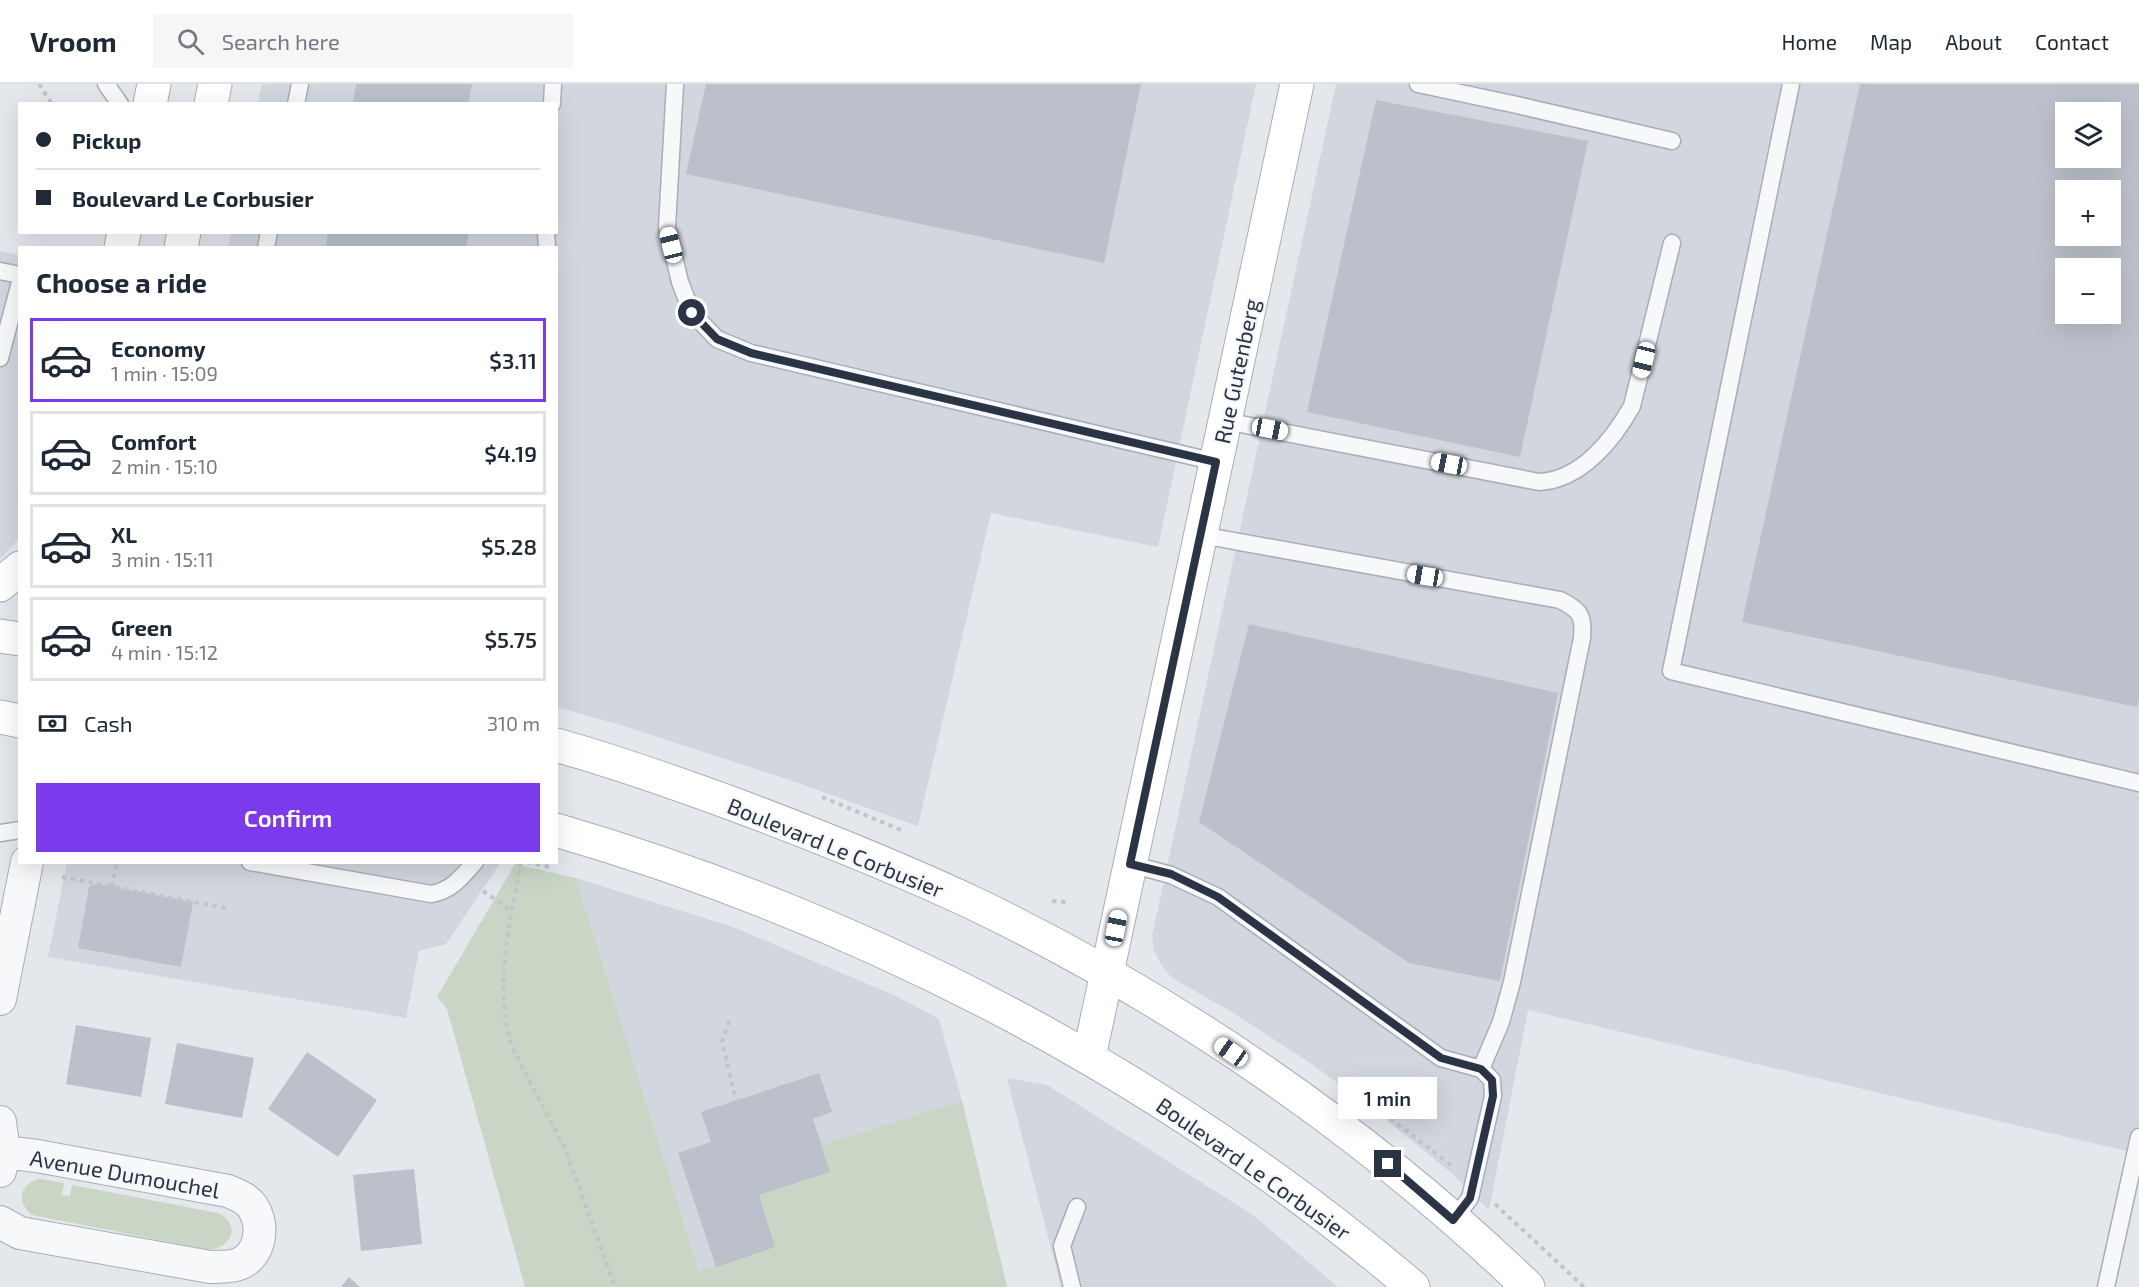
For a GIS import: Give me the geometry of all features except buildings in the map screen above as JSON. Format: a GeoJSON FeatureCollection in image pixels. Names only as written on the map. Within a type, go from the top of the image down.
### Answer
{"type":"FeatureCollection","features":[{"type":"Feature","properties":{"kind":"street"},"geometry":{"type":"LineString","coordinates":[[150,102],[154,84]]}},
{"type":"Feature","properties":{"kind":"street"},"geometry":{"type":"LineString","coordinates":[[211,102],[215,84]]}},
{"type":"Feature","properties":{"kind":"street","name":"Rue Gutenberg"},"geometry":{"type":"LineString","coordinates":[[1106,974],[1297,84]]}},
{"type":"Feature","properties":{"kind":"street"},"geometry":{"type":"LineString","coordinates":[[0,585],[18,570]]}},
{"type":"Feature","properties":{"kind":"street"},"geometry":{"type":"LineString","coordinates":[[0,636],[18,639]]}},
{"type":"Feature","properties":{"kind":"street"},"geometry":{"type":"LineString","coordinates":[[0,717],[18,721]]}},
{"type":"Feature","properties":{"kind":"street","name":"Boulevard Le Corbusier"},"geometry":{"type":"LineString","coordinates":[[558,746],[675,783],[897,868],[975,904],[1106,974],[1169,1011],[1291,1091],[1374,1153],[1528,1287]]}},
{"type":"Feature","properties":{"kind":"street","name":"Boulevard Le Corbusier"},"geometry":{"type":"LineString","coordinates":[[558,831],[708,878],[806,917],[963,988],[1127,1079],[1262,1169],[1335,1223],[1413,1287]]}},
{"type":"Feature","properties":{"kind":"street"},"geometry":{"type":"LineString","coordinates":[[0,999],[27,864]]}},
{"type":"Feature","properties":{"kind":"street"},"geometry":{"type":"LineString","coordinates":[[1089,1057],[1106,974]]}},
{"type":"Feature","properties":{"kind":"street","name":"Avenue Dumouchel"},"geometry":{"type":"LineString","coordinates":[[0,1222],[20,1233],[210,1267],[228,1267],[240,1263],[255,1252],[259,1229],[257,1216],[252,1206],[242,1197],[228,1191],[1,1148]]}},
{"type":"Feature","properties":{"kind":"lane"},"geometry":{"type":"LineString","coordinates":[[106,84],[119,102]]}},
{"type":"Feature","properties":{"kind":"lane"},"geometry":{"type":"LineString","coordinates":[[296,102],[300,84]]}},
{"type":"Feature","properties":{"kind":"lane"},"geometry":{"type":"LineString","coordinates":[[552,102],[553,84]]}},
{"type":"Feature","properties":{"kind":"lane"},"geometry":{"type":"LineString","coordinates":[[675,84],[667,227],[680,282],[692,313],[717,339],[751,353],[1216,462]]}},
{"type":"Feature","properties":{"kind":"lane"},"geometry":{"type":"LineString","coordinates":[[1418,84],[1672,141]]}},
{"type":"Feature","properties":{"kind":"lane"},"geometry":{"type":"LineString","coordinates":[[1791,84],[1671,671],[2139,783]]}},
{"type":"Feature","properties":{"kind":"lane"},"geometry":{"type":"LineString","coordinates":[[1225,421],[1539,482],[1554,481],[1574,472],[1593,457],[1622,424],[1632,406],[1672,243]]}},
{"type":"Feature","properties":{"kind":"lane"},"geometry":{"type":"LineString","coordinates":[[0,271],[18,275]]}},
{"type":"Feature","properties":{"kind":"lane"},"geometry":{"type":"LineString","coordinates":[[0,358],[18,290]]}},
{"type":"Feature","properties":{"kind":"lane"},"geometry":{"type":"LineString","coordinates":[[1201,535],[1560,600],[1578,611],[1583,621],[1580,649],[1512,982],[1501,1022],[1481,1069]]}},
{"type":"Feature","properties":{"kind":"lane"},"geometry":{"type":"LineString","coordinates":[[0,833],[18,830]]}},
{"type":"Feature","properties":{"kind":"lane"},"geometry":{"type":"LineString","coordinates":[[261,864],[432,894],[440,893],[456,884],[473,864]]}},
{"type":"Feature","properties":{"kind":"lane"},"geometry":{"type":"LineString","coordinates":[[1130,864],[1171,874],[1218,897],[1441,1058],[1481,1069],[1492,1080],[1493,1096],[1470,1198],[1453,1220]]}},
{"type":"Feature","properties":{"kind":"lane"},"geometry":{"type":"LineString","coordinates":[[2106,1287],[2139,1137]]}},
{"type":"Feature","properties":{"kind":"lane"},"geometry":{"type":"LineString","coordinates":[[1072,1287],[1062,1246],[1077,1207]]}},
{"type":"Feature","properties":{"kind":"path"},"geometry":{"type":"LineString","coordinates":[[39,84],[51,102]]}},
{"type":"Feature","properties":{"kind":"path"},"geometry":{"type":"LineString","coordinates":[[112,887],[117,864]]}},
{"type":"Feature","properties":{"kind":"path"},"geometry":{"type":"LineString","coordinates":[[521,864],[512,911],[504,992],[507,1034],[566,1151],[615,1287]]}},
{"type":"Feature","properties":{"kind":"path"},"geometry":{"type":"LineString","coordinates":[[536,864],[558,869]]}},
{"type":"Feature","properties":{"kind":"path"},"geometry":{"type":"LineString","coordinates":[[62,877],[226,908]]}},
{"type":"Feature","properties":{"kind":"path"},"geometry":{"type":"LineString","coordinates":[[482,890],[512,911]]}},
{"type":"Feature","properties":{"kind":"path"},"geometry":{"type":"LineString","coordinates":[[729,1021],[722,1042],[736,1100]]}},
{"type":"Feature","properties":{"kind":"shaded area"},"geometry":{"type":"Polygon","coordinates":[[[262,84],[1256,84],[1158,547],[991,513],[918,826],[784,778],[558,707],[558,246],[228,246],[231,234],[558,234],[558,102],[258,102],[262,84]]]}},
{"type":"Feature","properties":{"kind":"shaded area"},"geometry":{"type":"Polygon","coordinates":[[[1336,84],[2139,84],[2139,1154],[1528,1010],[1489,1210],[1455,1176],[1378,1113],[1309,1062],[1232,1012],[1172,978],[1161,965],[1154,950],[1152,936],[1336,84]]]}},
{"type":"Feature","properties":{"kind":"shaded area"},"geometry":{"type":"Polygon","coordinates":[[[0,251],[18,255],[18,539],[0,559],[0,251]]]}},
{"type":"Feature","properties":{"kind":"shaded area"},"geometry":{"type":"Polygon","coordinates":[[[67,864],[499,864],[446,944],[419,951],[406,1018],[48,957],[67,864]]]}},
{"type":"Feature","properties":{"kind":"shaded area"},"geometry":{"type":"Polygon","coordinates":[[[576,878],[733,927],[896,996],[939,1019],[962,1101],[1007,1287],[704,1287],[576,878]]]}},
{"type":"Feature","properties":{"kind":"shaded area"},"geometry":{"type":"Polygon","coordinates":[[[1007,1078],[1047,1085],[1253,1215],[1338,1287],[1061,1287],[1007,1078]]]}},
{"type":"Feature","properties":{"kind":"green space"},"geometry":{"type":"Polygon","coordinates":[[[515,864],[576,878],[699,1271],[775,1247],[759,1195],[830,1172],[822,1145],[962,1101],[1007,1287],[525,1287],[447,1009],[437,997],[515,864]]]}},
{"type":"Feature","properties":{"kind":"green space"},"geometry":{"type":"Polygon","coordinates":[[[40,1179],[64,1183],[62,1195],[70,1196],[72,1185],[218,1213],[229,1223],[231,1234],[224,1244],[210,1250],[32,1215],[24,1204],[22,1194],[28,1185],[40,1179]]]}},
{"type":"Feature","properties":{"kind":"route"},"geometry":{"type":"LineString","coordinates":[[692,313],[717,339],[751,353],[1216,462],[1130,864],[1171,874],[1218,897],[1441,1058],[1481,1069],[1492,1080],[1494,1086],[1489,1120],[1470,1198],[1453,1220],[1388,1164]]}}]}
